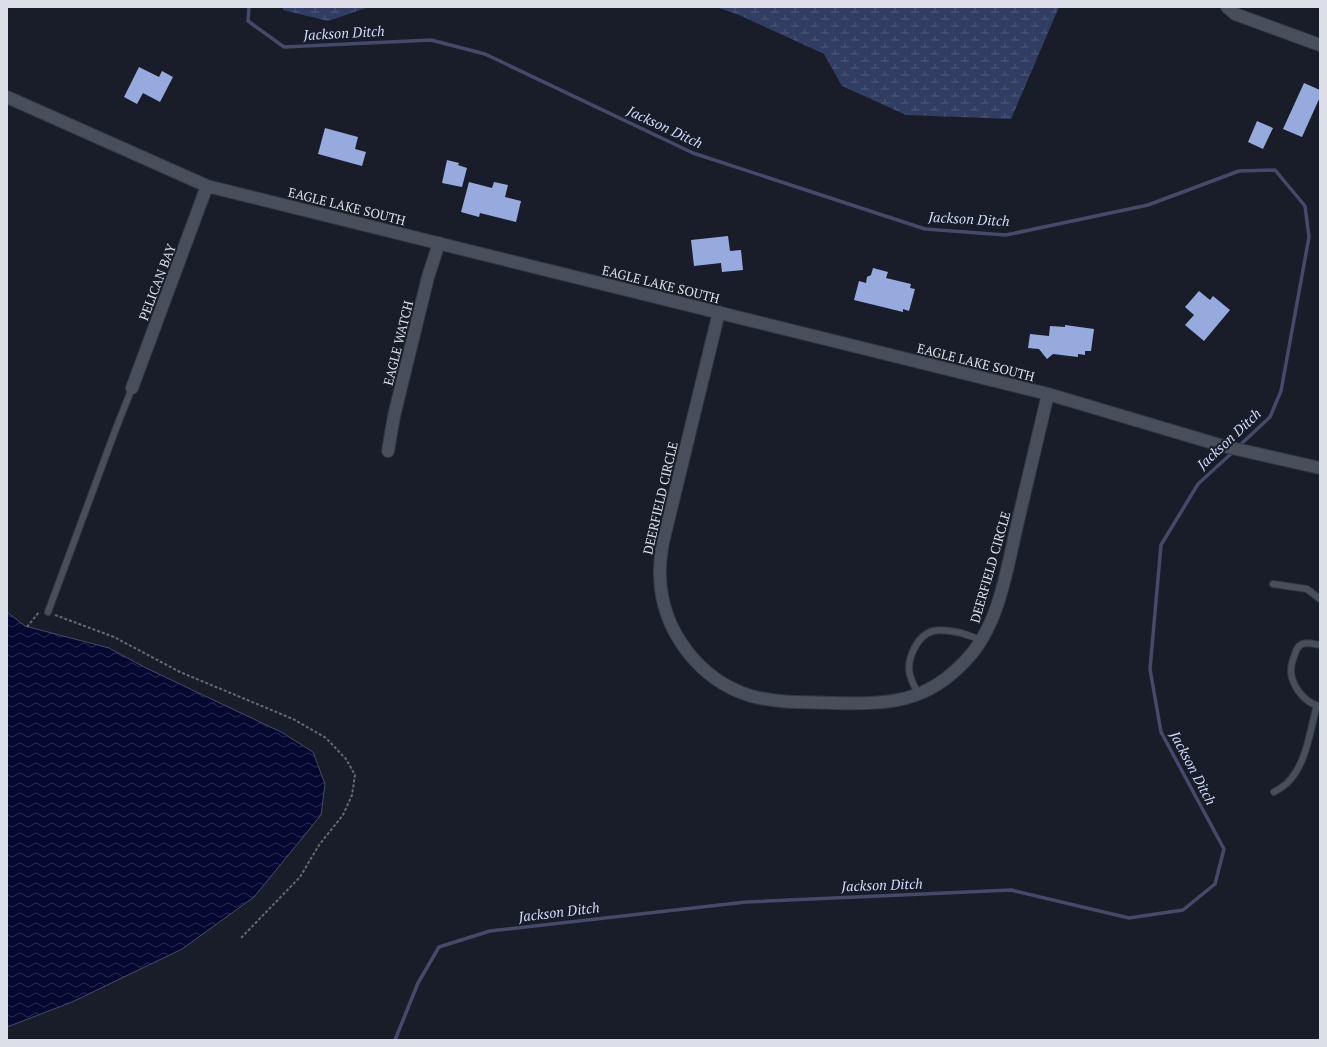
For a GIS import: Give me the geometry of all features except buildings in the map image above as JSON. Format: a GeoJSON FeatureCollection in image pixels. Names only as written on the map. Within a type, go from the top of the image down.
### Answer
{"type":"FeatureCollection","features":[{"type":"Feature","properties":{"kind":"street"},"geometry":{"type":"LineString","coordinates":[[1227,7],[1235,14],[1320,45]]}},
{"type":"Feature","properties":{"kind":"street","name":"EAGLE LAKE SOUTH"},"geometry":{"type":"LineString","coordinates":[[7,96],[208,186],[1048,394],[1223,446],[1320,468]]}},
{"type":"Feature","properties":{"kind":"street","name":"PELICAN BAY"},"geometry":{"type":"LineString","coordinates":[[132,388],[208,186]]}},
{"type":"Feature","properties":{"kind":"street","name":"EAGLE WATCH"},"geometry":{"type":"LineString","coordinates":[[388,450],[394,416],[428,277],[438,243]]}},
{"type":"Feature","properties":{"kind":"street","name":"DEERFIELD CIRCLE"},"geometry":{"type":"LineString","coordinates":[[719,312],[663,542],[660,560],[660,578],[666,613],[682,645],[693,658],[719,681],[750,695],[783,701],[851,704],[900,701],[919,695],[934,687],[956,671],[968,659],[987,631],[993,616],[1003,582],[1048,394]]}},
{"type":"Feature","properties":{"kind":"lane"},"geometry":{"type":"LineString","coordinates":[[48,612],[132,388]]}},
{"type":"Feature","properties":{"kind":"lane"},"geometry":{"type":"LineString","coordinates":[[1273,584],[1307,589],[1320,599]]}},
{"type":"Feature","properties":{"kind":"lane"},"geometry":{"type":"LineString","coordinates":[[919,695],[909,673],[910,659],[915,646],[924,636],[932,631],[945,630],[971,636],[981,641]]}},
{"type":"Feature","properties":{"kind":"lane"},"geometry":{"type":"LineString","coordinates":[[1274,792],[1289,782],[1300,766],[1318,705],[1309,702],[1297,689],[1292,678],[1291,668],[1296,650],[1300,645],[1307,643],[1320,645]]}},
{"type":"Feature","properties":{"kind":"path"},"geometry":{"type":"LineString","coordinates":[[27,627],[39,612],[48,612],[114,637],[180,672],[293,719],[326,738],[346,759],[355,775],[352,794],[343,815],[319,845],[300,877],[241,938]]}},
{"type":"Feature","properties":{"kind":"green space"},"geometry":{"type":"Polygon","coordinates":[[[283,7],[369,7],[328,21],[283,10],[283,7]]]}},
{"type":"Feature","properties":{"kind":"green space"},"geometry":{"type":"Polygon","coordinates":[[[716,7],[1059,7],[1011,119],[906,115],[842,86],[824,54],[739,15],[716,7]]]}},
{"type":"Feature","properties":{"kind":"water"},"geometry":{"type":"Polygon","coordinates":[[[7,612],[25,626],[109,648],[146,668],[281,732],[313,752],[325,784],[321,815],[254,897],[182,949],[72,1002],[7,1027],[7,612]]]}},
{"type":"Feature","properties":{"kind":"waterway","name":"Jackson Ditch"},"geometry":{"type":"LineString","coordinates":[[249,7],[248,21],[284,47],[431,40],[485,54],[693,153],[925,229],[1006,235],[1148,205],[1239,171],[1275,170],[1305,206],[1309,237],[1281,391],[1270,417],[1239,446]]}},
{"type":"Feature","properties":{"kind":"waterway","name":"Jackson Ditch"},"geometry":{"type":"LineString","coordinates":[[395,1040],[418,983],[439,947],[490,931],[746,902],[1011,890],[1129,918],[1183,910],[1215,884],[1224,849],[1161,732],[1150,669],[1161,545],[1198,484],[1234,451]]}}]}
